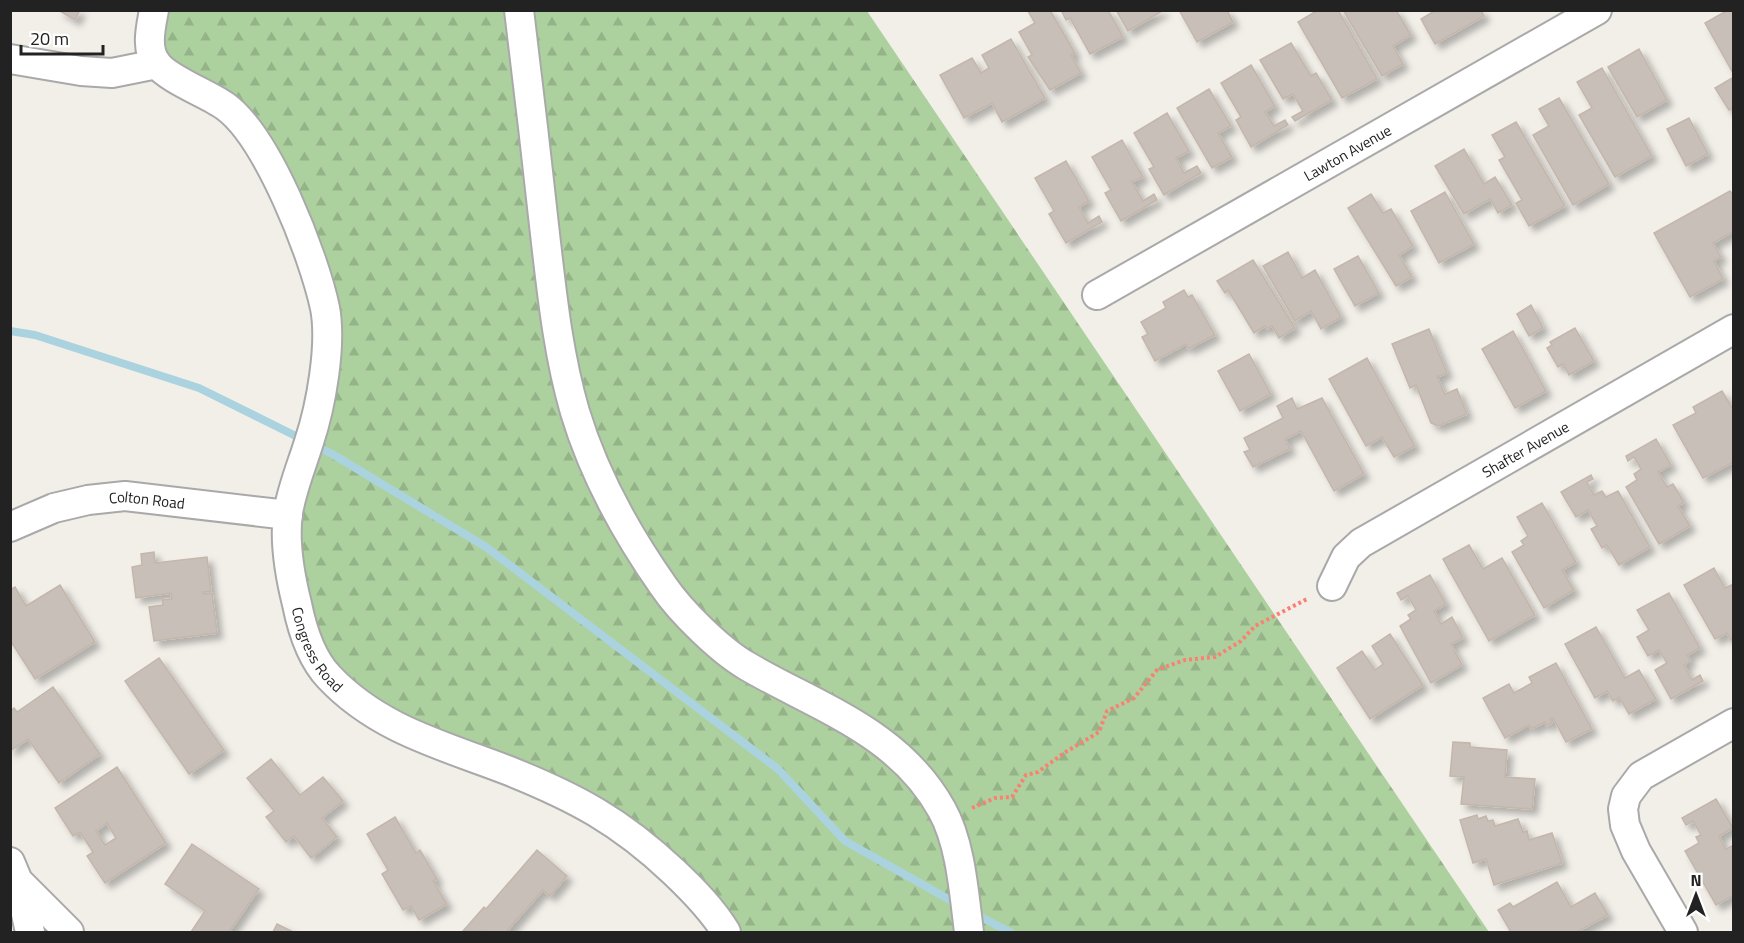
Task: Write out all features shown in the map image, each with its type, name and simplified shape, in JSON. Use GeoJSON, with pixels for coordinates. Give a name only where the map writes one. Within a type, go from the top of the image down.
{"type":"FeatureCollection","features":[{"type":"Feature","properties":{"kind":"street"},"geometry":{"type":"LineString","coordinates":[[10,59],[81,71],[112,73],[157,64],[150,46],[154,10]]}},
{"type":"Feature","properties":{"kind":"street"},"geometry":{"type":"LineString","coordinates":[[519,10],[558,343],[575,412],[594,464],[613,506],[666,590],[693,620],[745,665],[875,735],[902,757],[917,774],[945,818],[954,840],[969,933]]}},
{"type":"Feature","properties":{"kind":"street","name":"Lawton Avenue"},"geometry":{"type":"LineString","coordinates":[[1097,295],[1597,10]]}},
{"type":"Feature","properties":{"kind":"street","name":"Congress Road"},"geometry":{"type":"LineString","coordinates":[[157,64],[177,80],[227,107],[248,130],[267,160],[292,210],[312,263],[325,310],[327,339],[320,400],[288,515],[290,575],[299,614],[308,644],[325,674],[353,701],[414,736],[544,785],[578,800],[611,820],[644,845],[694,892],[712,912],[726,933]]}},
{"type":"Feature","properties":{"kind":"street","name":"Shafter Avenue"},"geometry":{"type":"LineString","coordinates":[[1332,586],[1346,557],[1361,543],[1734,329]]}},
{"type":"Feature","properties":{"kind":"street","name":"Colton Road"},"geometry":{"type":"LineString","coordinates":[[10,527],[54,508],[88,500],[125,496],[288,515]]}},
{"type":"Feature","properties":{"kind":"street"},"geometry":{"type":"LineString","coordinates":[[1683,933],[1636,851],[1625,825],[1623,809],[1626,796],[1641,776],[1734,723]]}},
{"type":"Feature","properties":{"kind":"street"},"geometry":{"type":"LineString","coordinates":[[14,872],[30,933]]}},
{"type":"Feature","properties":{"kind":"street"},"geometry":{"type":"LineString","coordinates":[[14,872],[69,933]]}},
{"type":"Feature","properties":{"kind":"path"},"geometry":{"type":"LineString","coordinates":[[945,818],[995,798],[1012,797],[1026,775],[1038,772],[1099,732],[1107,711],[1134,698],[1157,670],[1185,660],[1215,657],[1241,641],[1255,626],[1332,586]]}},
{"type":"Feature","properties":{"kind":"green space"},"geometry":{"type":"Polygon","coordinates":[[[154,11],[867,11],[1489,932],[726,932],[694,892],[508,771],[325,673],[290,575],[327,339],[267,160],[177,79],[151,28],[154,11]]]}},
{"type":"Feature","properties":{"kind":"building"},"geometry":{"type":"Polygon","coordinates":[[[58,10],[80,10],[75,20],[58,10]]]}},
{"type":"Feature","properties":{"kind":"building"},"geometry":{"type":"Polygon","coordinates":[[[1050,10],[1075,53],[1071,55],[1081,73],[1050,90],[1028,57],[1032,55],[1019,32],[1035,23],[1028,11],[1050,10]]]}},
{"type":"Feature","properties":{"kind":"building"},"geometry":{"type":"Polygon","coordinates":[[[1061,10],[1108,10],[1123,37],[1090,54],[1070,18],[1066,20],[1061,10]]]}},
{"type":"Feature","properties":{"kind":"building"},"geometry":{"type":"Polygon","coordinates":[[[1116,10],[1164,10],[1128,31],[1116,10]]]}},
{"type":"Feature","properties":{"kind":"building"},"geometry":{"type":"Polygon","coordinates":[[[1179,10],[1227,10],[1233,22],[1197,42],[1179,10]]]}},
{"type":"Feature","properties":{"kind":"building"},"geometry":{"type":"Polygon","coordinates":[[[1318,10],[1338,10],[1377,79],[1342,98],[1298,22],[1318,10]]]}},
{"type":"Feature","properties":{"kind":"building"},"geometry":{"type":"Polygon","coordinates":[[[1343,10],[1396,10],[1411,35],[1393,46],[1403,64],[1382,76],[1343,10]]]}},
{"type":"Feature","properties":{"kind":"building"},"geometry":{"type":"Polygon","coordinates":[[[1436,10],[1481,10],[1484,16],[1435,44],[1421,19],[1436,10]]]}},
{"type":"Feature","properties":{"kind":"building"},"geometry":{"type":"Polygon","coordinates":[[[1728,10],[1734,10],[1733,73],[1705,23],[1728,10]]]}},
{"type":"Feature","properties":{"kind":"building"},"geometry":{"type":"Polygon","coordinates":[[[1011,39],[1045,98],[1002,122],[992,103],[964,118],[940,75],[972,58],[981,73],[989,68],[982,55],[1011,39]]]}},
{"type":"Feature","properties":{"kind":"building"},"geometry":{"type":"Polygon","coordinates":[[[1291,43],[1311,76],[1316,73],[1332,100],[1295,121],[1292,117],[1303,111],[1293,94],[1283,99],[1260,60],[1291,43]]]}},
{"type":"Feature","properties":{"kind":"building"},"geometry":{"type":"Polygon","coordinates":[[[1639,49],[1667,100],[1637,117],[1608,67],[1639,49]]]}},
{"type":"Feature","properties":{"kind":"building"},"geometry":{"type":"Polygon","coordinates":[[[1251,65],[1275,106],[1265,112],[1274,126],[1285,120],[1288,125],[1251,147],[1236,120],[1241,117],[1221,83],[1251,65]]]}},
{"type":"Feature","properties":{"kind":"building"},"geometry":{"type":"Polygon","coordinates":[[[1602,68],[1652,156],[1615,177],[1579,115],[1592,108],[1577,82],[1602,68]]]}},
{"type":"Feature","properties":{"kind":"building"},"geometry":{"type":"Polygon","coordinates":[[[1732,78],[1734,108],[1729,110],[1715,88],[1732,78]]]}},
{"type":"Feature","properties":{"kind":"building"},"geometry":{"type":"Polygon","coordinates":[[[1209,89],[1231,126],[1218,133],[1232,157],[1212,168],[1177,108],[1209,89]]]}},
{"type":"Feature","properties":{"kind":"building"},"geometry":{"type":"Polygon","coordinates":[[[1559,98],[1609,184],[1573,205],[1533,135],[1549,126],[1539,109],[1559,98]]]}},
{"type":"Feature","properties":{"kind":"building"},"geometry":{"type":"Polygon","coordinates":[[[1167,113],[1189,151],[1176,158],[1184,173],[1197,166],[1201,173],[1164,195],[1149,169],[1154,167],[1134,133],[1167,113]]]}},
{"type":"Feature","properties":{"kind":"building"},"geometry":{"type":"Polygon","coordinates":[[[1689,118],[1708,154],[1686,166],[1667,129],[1689,118]]]}},
{"type":"Feature","properties":{"kind":"building"},"geometry":{"type":"Polygon","coordinates":[[[1516,122],[1565,206],[1529,226],[1516,203],[1522,200],[1499,160],[1505,157],[1492,135],[1516,122]]]}},
{"type":"Feature","properties":{"kind":"building"},"geometry":{"type":"Polygon","coordinates":[[[1122,140],[1143,177],[1132,182],[1143,201],[1154,194],[1157,200],[1121,221],[1105,193],[1111,190],[1092,157],[1122,140]]]}},
{"type":"Feature","properties":{"kind":"building"},"geometry":{"type":"Polygon","coordinates":[[[1464,149],[1484,184],[1495,177],[1512,205],[1498,213],[1490,199],[1464,214],[1435,166],[1464,149]]]}},
{"type":"Feature","properties":{"kind":"building"},"geometry":{"type":"Polygon","coordinates":[[[1066,161],[1089,201],[1079,207],[1088,223],[1099,216],[1102,222],[1066,243],[1049,214],[1054,211],[1035,178],[1066,161]]]}},
{"type":"Feature","properties":{"kind":"building"},"geometry":{"type":"Polygon","coordinates":[[[1730,191],[1734,196],[1734,231],[1713,243],[1721,257],[1714,261],[1723,279],[1690,297],[1654,233],[1730,191]]]}},
{"type":"Feature","properties":{"kind":"building"},"geometry":{"type":"Polygon","coordinates":[[[1445,192],[1474,244],[1439,263],[1411,211],[1445,192]]]}},
{"type":"Feature","properties":{"kind":"building"},"geometry":{"type":"Polygon","coordinates":[[[1371,194],[1383,213],[1391,209],[1413,246],[1399,255],[1412,277],[1396,286],[1348,208],[1371,194]]]}},
{"type":"Feature","properties":{"kind":"building"},"geometry":{"type":"Polygon","coordinates":[[[1288,252],[1302,278],[1315,270],[1341,317],[1321,329],[1311,311],[1295,321],[1263,266],[1288,252]]]}},
{"type":"Feature","properties":{"kind":"building"},"geometry":{"type":"Polygon","coordinates":[[[1358,256],[1379,293],[1355,306],[1334,269],[1358,256]]]}},
{"type":"Feature","properties":{"kind":"building"},"geometry":{"type":"Polygon","coordinates":[[[1253,260],[1295,328],[1279,338],[1272,326],[1267,329],[1265,326],[1254,333],[1228,290],[1225,293],[1217,281],[1253,260]]]}},
{"type":"Feature","properties":{"kind":"building"},"geometry":{"type":"Polygon","coordinates":[[[1184,290],[1188,297],[1192,295],[1215,335],[1188,349],[1186,344],[1155,361],[1142,337],[1148,334],[1141,322],[1166,308],[1163,302],[1184,290]]]}},
{"type":"Feature","properties":{"kind":"building"},"geometry":{"type":"Polygon","coordinates":[[[1531,305],[1543,328],[1529,336],[1517,314],[1531,305]]]}},
{"type":"Feature","properties":{"kind":"building"},"geometry":{"type":"Polygon","coordinates":[[[1575,328],[1594,361],[1569,375],[1563,364],[1558,367],[1547,348],[1552,345],[1550,342],[1575,328]]]}},
{"type":"Feature","properties":{"kind":"building"},"geometry":{"type":"Polygon","coordinates":[[[1429,329],[1447,373],[1437,377],[1445,394],[1457,389],[1467,414],[1438,426],[1431,423],[1416,385],[1410,388],[1392,344],[1429,329]]]}},
{"type":"Feature","properties":{"kind":"building"},"geometry":{"type":"Polygon","coordinates":[[[1513,331],[1546,391],[1515,408],[1482,349],[1513,331]]]}},
{"type":"Feature","properties":{"kind":"building"},"geometry":{"type":"Polygon","coordinates":[[[1249,354],[1271,394],[1240,411],[1218,371],[1249,354]]]}},
{"type":"Feature","properties":{"kind":"building"},"geometry":{"type":"Polygon","coordinates":[[[1367,358],[1415,446],[1394,457],[1382,437],[1366,446],[1329,379],[1367,358]]]}},
{"type":"Feature","properties":{"kind":"building"},"geometry":{"type":"Polygon","coordinates":[[[1722,391],[1734,411],[1734,462],[1703,478],[1673,425],[1696,413],[1693,407],[1722,391]]]}},
{"type":"Feature","properties":{"kind":"building"},"geometry":{"type":"Polygon","coordinates":[[[1292,398],[1297,409],[1322,398],[1364,474],[1334,491],[1301,431],[1285,439],[1290,449],[1253,467],[1244,452],[1250,450],[1244,438],[1283,418],[1277,406],[1292,398]]]}},
{"type":"Feature","properties":{"kind":"building"},"geometry":{"type":"Polygon","coordinates":[[[1656,439],[1671,465],[1658,472],[1667,487],[1673,484],[1684,502],[1678,506],[1690,526],[1659,544],[1626,487],[1637,480],[1634,474],[1641,469],[1634,457],[1628,461],[1626,456],[1656,439]]]}},
{"type":"Feature","properties":{"kind":"building"},"geometry":{"type":"Polygon","coordinates":[[[1591,475],[1593,479],[1587,482],[1594,495],[1602,491],[1606,497],[1618,491],[1650,547],[1619,565],[1607,545],[1602,548],[1591,529],[1597,526],[1588,510],[1576,517],[1561,492],[1591,475]]]}},
{"type":"Feature","properties":{"kind":"building"},"geometry":{"type":"Polygon","coordinates":[[[1542,503],[1576,562],[1562,570],[1574,590],[1544,608],[1512,552],[1524,545],[1521,541],[1528,536],[1517,517],[1542,503]]]}},
{"type":"Feature","properties":{"kind":"building"},"geometry":{"type":"Polygon","coordinates":[[[1469,545],[1483,569],[1502,558],[1535,615],[1489,641],[1443,559],[1469,545]]]}},
{"type":"Feature","properties":{"kind":"building"},"geometry":{"type":"Polygon","coordinates":[[[154,552],[155,563],[207,557],[211,591],[203,592],[204,594],[212,593],[217,633],[154,641],[149,607],[163,605],[162,600],[172,599],[171,593],[136,598],[132,567],[142,565],[141,554],[154,552]]]}},
{"type":"Feature","properties":{"kind":"building"},"geometry":{"type":"Polygon","coordinates":[[[1714,568],[1725,588],[1734,584],[1734,639],[1731,640],[1727,633],[1715,639],[1684,585],[1714,568]]]}},
{"type":"Feature","properties":{"kind":"building"},"geometry":{"type":"Polygon","coordinates":[[[1430,575],[1446,604],[1434,611],[1441,624],[1452,617],[1463,638],[1451,644],[1462,665],[1431,683],[1400,626],[1411,619],[1408,615],[1416,610],[1408,596],[1401,600],[1397,593],[1430,575]]]}},
{"type":"Feature","properties":{"kind":"building"},"geometry":{"type":"Polygon","coordinates":[[[60,585],[95,642],[35,679],[10,640],[10,590],[15,587],[26,606],[60,585]]]}},
{"type":"Feature","properties":{"kind":"building"},"geometry":{"type":"Polygon","coordinates":[[[1669,593],[1700,648],[1687,655],[1690,661],[1684,665],[1692,680],[1700,675],[1703,681],[1671,699],[1655,670],[1667,663],[1659,650],[1648,656],[1637,637],[1649,630],[1637,610],[1669,593]]]}},
{"type":"Feature","properties":{"kind":"building"},"geometry":{"type":"Polygon","coordinates":[[[1596,627],[1625,678],[1639,670],[1656,699],[1629,714],[1619,697],[1613,701],[1607,691],[1595,698],[1565,644],[1596,627]]]}},
{"type":"Feature","properties":{"kind":"building"},"geometry":{"type":"Polygon","coordinates":[[[1390,634],[1423,685],[1370,719],[1337,668],[1362,651],[1375,670],[1383,664],[1372,646],[1390,634]]]}},
{"type":"Feature","properties":{"kind":"building"},"geometry":{"type":"Polygon","coordinates":[[[159,658],[224,750],[189,774],[125,681],[159,658]]]}},
{"type":"Feature","properties":{"kind":"building"},"geometry":{"type":"Polygon","coordinates":[[[1556,663],[1592,729],[1566,742],[1553,718],[1550,719],[1552,723],[1547,726],[1545,722],[1531,729],[1529,725],[1505,738],[1483,698],[1509,684],[1514,693],[1532,683],[1529,677],[1556,663]]]}},
{"type":"Feature","properties":{"kind":"building"},"geometry":{"type":"Polygon","coordinates":[[[53,687],[100,754],[59,783],[28,739],[10,751],[10,711],[14,708],[17,712],[53,687]]]}},
{"type":"Feature","properties":{"kind":"building"},"geometry":{"type":"Polygon","coordinates":[[[1453,742],[1470,743],[1470,747],[1507,750],[1505,777],[1535,779],[1532,809],[1461,804],[1464,777],[1450,776],[1453,742]]]}},
{"type":"Feature","properties":{"kind":"building"},"geometry":{"type":"Polygon","coordinates":[[[271,759],[300,795],[323,777],[343,801],[322,818],[337,837],[311,858],[294,836],[286,842],[266,817],[274,811],[247,778],[271,759]]]}},
{"type":"Feature","properties":{"kind":"building"},"geometry":{"type":"Polygon","coordinates":[[[117,767],[166,843],[105,883],[87,856],[93,852],[80,832],[73,836],[55,808],[117,767]],[[107,823],[96,831],[105,845],[116,838],[107,823]]]}},
{"type":"Feature","properties":{"kind":"building"},"geometry":{"type":"Polygon","coordinates":[[[1716,799],[1733,828],[1719,836],[1726,849],[1734,845],[1734,895],[1716,905],[1685,851],[1699,843],[1696,837],[1701,835],[1693,821],[1686,825],[1682,818],[1716,799]]]}},
{"type":"Feature","properties":{"kind":"building"},"geometry":{"type":"Polygon","coordinates":[[[1477,815],[1478,819],[1486,816],[1488,821],[1493,820],[1495,826],[1518,819],[1523,832],[1527,831],[1529,840],[1552,833],[1562,863],[1494,885],[1486,859],[1473,863],[1460,820],[1477,815]]]}},
{"type":"Feature","properties":{"kind":"building"},"geometry":{"type":"Polygon","coordinates":[[[395,817],[416,853],[420,850],[437,879],[433,881],[447,904],[419,920],[411,906],[403,910],[382,874],[388,870],[367,834],[395,817]]]}},
{"type":"Feature","properties":{"kind":"building"},"geometry":{"type":"Polygon","coordinates":[[[192,844],[259,889],[229,932],[191,932],[205,911],[165,884],[192,844]]]}},
{"type":"Feature","properties":{"kind":"building"},"geometry":{"type":"Polygon","coordinates":[[[537,850],[567,876],[550,896],[543,890],[506,932],[463,931],[484,907],[486,909],[537,850]]]}},
{"type":"Feature","properties":{"kind":"building"},"geometry":{"type":"Polygon","coordinates":[[[1557,882],[1571,907],[1595,893],[1608,915],[1577,932],[1511,932],[1498,910],[1510,903],[1513,907],[1557,882]]]}},
{"type":"Feature","properties":{"kind":"building"},"geometry":{"type":"Polygon","coordinates":[[[277,924],[293,932],[273,932],[277,924]]]}},
{"type":"Feature","properties":{"kind":"waterway"},"geometry":{"type":"LineString","coordinates":[[10,331],[35,335],[199,388],[334,455],[486,547],[778,769],[845,841],[959,905]]}},
{"type":"Feature","properties":{"kind":"waterway"},"geometry":{"type":"LineString","coordinates":[[973,913],[1010,932]]}}]}
